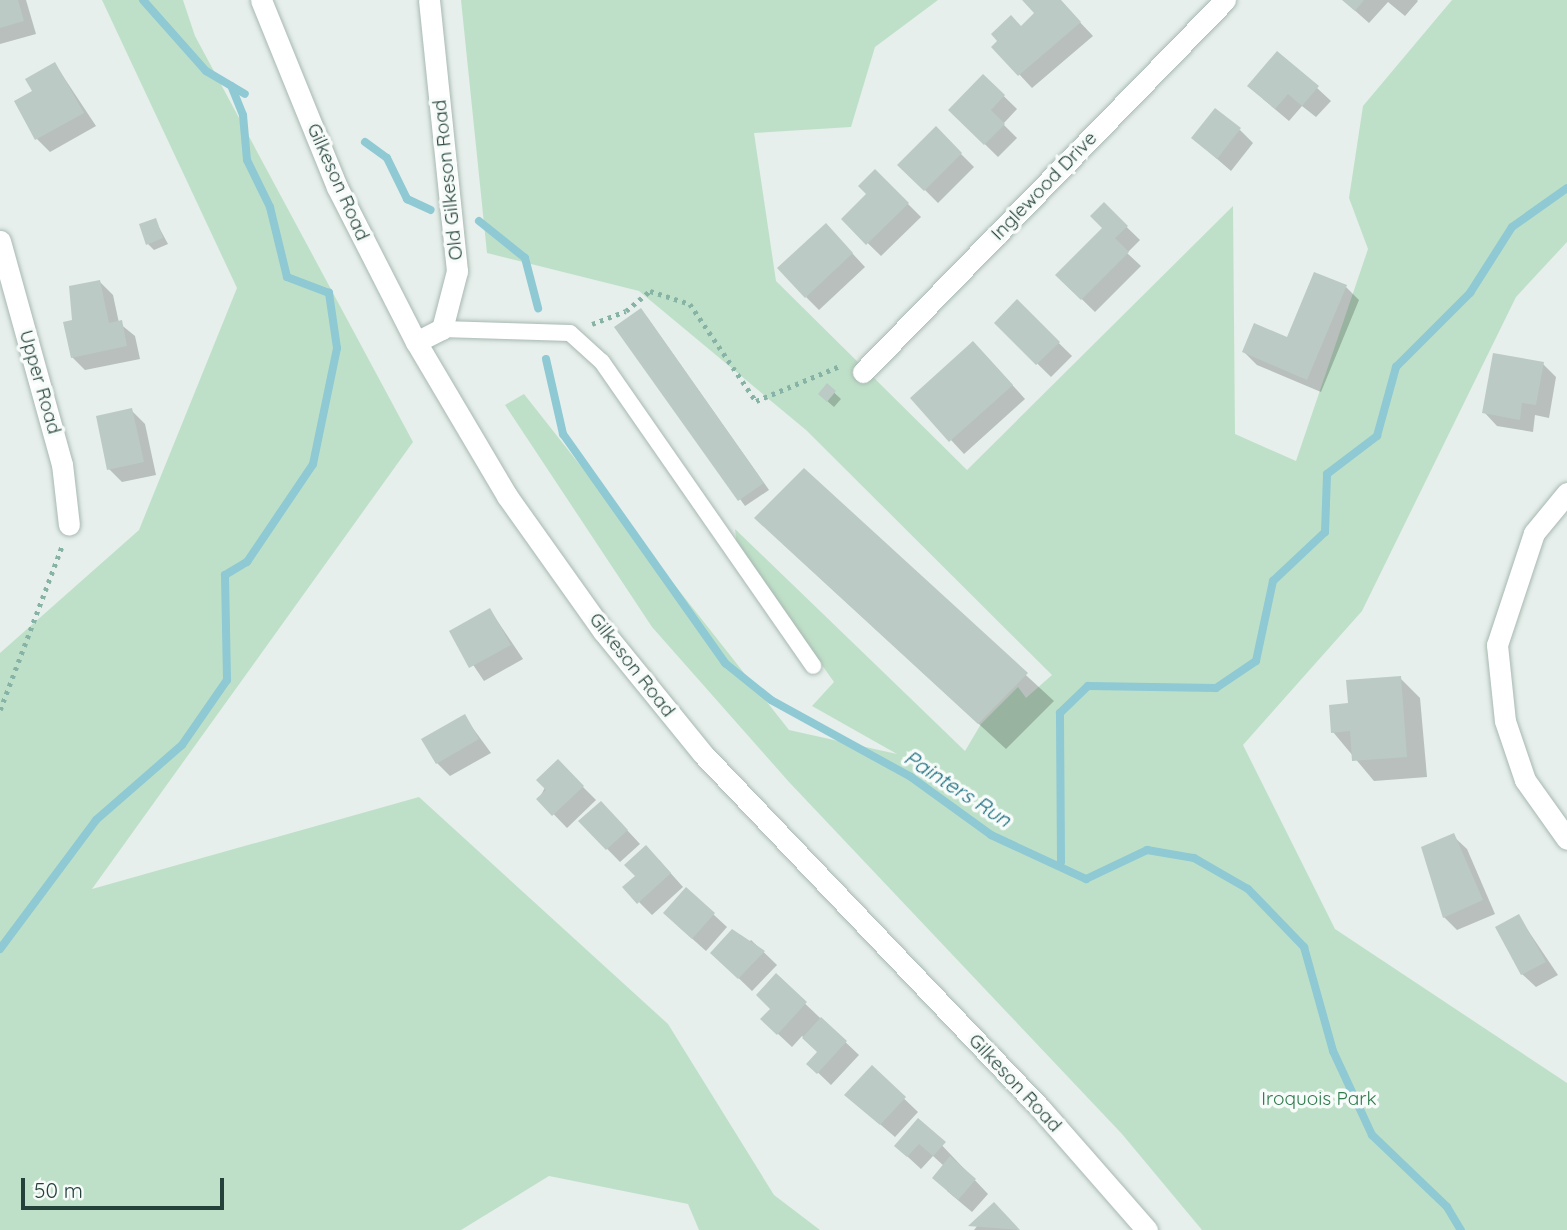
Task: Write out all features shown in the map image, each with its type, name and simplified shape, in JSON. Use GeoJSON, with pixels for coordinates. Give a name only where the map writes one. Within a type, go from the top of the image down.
{"type":"FeatureCollection","features":[{"type":"Feature","properties":{"kind":"street","name":"Gilkeson Road"},"geometry":{"type":"LineString","coordinates":[[261,0],[337,187],[416,342],[507,496],[603,631],[702,753],[1041,1109],[1147,1230]]}},
{"type":"Feature","properties":{"kind":"street","name":"Old Gilkeson Road"},"geometry":{"type":"LineString","coordinates":[[429,0],[457,271],[442,329]]}},
{"type":"Feature","properties":{"kind":"street","name":"Inglewood Drive"},"geometry":{"type":"LineString","coordinates":[[863,372],[1225,0]]}},
{"type":"Feature","properties":{"kind":"street","name":"Upper Road"},"geometry":{"type":"LineString","coordinates":[[0,241],[62,464],[69,525]]}},
{"type":"Feature","properties":{"kind":"street"},"geometry":{"type":"LineString","coordinates":[[416,342],[442,329]]}},
{"type":"Feature","properties":{"kind":"street"},"geometry":{"type":"LineString","coordinates":[[1567,493],[1534,533],[1497,645],[1505,721],[1525,780],[1567,839]]}},
{"type":"Feature","properties":{"kind":"lane"},"geometry":{"type":"LineString","coordinates":[[442,329],[570,333],[602,362],[813,666]]}},
{"type":"Feature","properties":{"kind":"path"},"geometry":{"type":"LineString","coordinates":[[570,333],[626,311],[650,291],[690,304],[756,401],[841,365]]}},
{"type":"Feature","properties":{"kind":"path"},"geometry":{"type":"LineString","coordinates":[[0,710],[69,525]]}},
{"type":"Feature","properties":{"kind":"green space"},"geometry":{"type":"Polygon","coordinates":[[[102,0],[183,0],[195,36],[413,442],[92,889],[419,797],[668,1024],[774,1195],[820,1230],[699,1230],[688,1204],[549,1176],[461,1230],[0,1230],[0,653],[139,530],[237,288],[102,0]]]}},
{"type":"Feature","properties":{"kind":"green space","name":"Iroquois Park"},"geometry":{"type":"Polygon","coordinates":[[[461,0],[938,0],[875,47],[851,127],[754,133],[776,281],[967,470],[1233,206],[1235,434],[1296,461],[1368,249],[1349,198],[1363,106],[1452,0],[1567,0],[1567,242],[1516,297],[1362,611],[1243,745],[1335,929],[1567,1083],[1567,1230],[1202,1230],[1122,1134],[789,782],[652,627],[505,405],[524,394],[789,730],[897,754],[812,706],[834,682],[737,546],[735,529],[965,751],[981,724],[1018,687],[1026,698],[1052,675],[806,430],[639,291],[487,253],[461,0]]]}},
{"type":"Feature","properties":{"kind":"building"},"geometry":{"type":"Polygon","coordinates":[[[0,0],[18,0],[24,21],[0,28],[0,0]]]}},
{"type":"Feature","properties":{"kind":"building"},"geometry":{"type":"Polygon","coordinates":[[[1022,0],[1061,0],[1081,22],[1018,76],[991,47],[997,41],[991,34],[1011,15],[1021,26],[1034,13],[1022,0]]]}},
{"type":"Feature","properties":{"kind":"building"},"geometry":{"type":"Polygon","coordinates":[[[1342,0],[1364,0],[1355,11],[1342,0]]]}},
{"type":"Feature","properties":{"kind":"building"},"geometry":{"type":"Polygon","coordinates":[[[1277,51],[1319,86],[1302,106],[1288,94],[1275,109],[1247,86],[1277,51]]]}},
{"type":"Feature","properties":{"kind":"building"},"geometry":{"type":"Polygon","coordinates":[[[55,62],[84,113],[35,140],[14,101],[32,91],[25,79],[55,62]]]}},
{"type":"Feature","properties":{"kind":"building"},"geometry":{"type":"Polygon","coordinates":[[[983,74],[1005,95],[991,110],[1005,124],[984,145],[948,110],[983,74]]]}},
{"type":"Feature","properties":{"kind":"building"},"geometry":{"type":"Polygon","coordinates":[[[1215,108],[1241,128],[1217,159],[1191,138],[1215,108]]]}},
{"type":"Feature","properties":{"kind":"building"},"geometry":{"type":"Polygon","coordinates":[[[936,126],[962,153],[924,191],[897,165],[936,126]]]}},
{"type":"Feature","properties":{"kind":"building"},"geometry":{"type":"Polygon","coordinates":[[[875,169],[909,203],[866,245],[841,219],[866,194],[858,186],[875,169]]]}},
{"type":"Feature","properties":{"kind":"building"},"geometry":{"type":"Polygon","coordinates":[[[1104,202],[1128,226],[1115,238],[1129,252],[1081,300],[1055,275],[1102,228],[1090,216],[1104,202]]]}},
{"type":"Feature","properties":{"kind":"building"},"geometry":{"type":"Polygon","coordinates":[[[156,218],[163,238],[146,245],[139,224],[156,218]]]}},
{"type":"Feature","properties":{"kind":"building"},"geometry":{"type":"Polygon","coordinates":[[[826,223],[853,253],[805,298],[777,268],[826,223]]]}},
{"type":"Feature","properties":{"kind":"building"},"geometry":{"type":"Polygon","coordinates":[[[1314,272],[1347,285],[1307,380],[1242,352],[1254,323],[1287,337],[1314,272]]]}},
{"type":"Feature","properties":{"kind":"building"},"geometry":{"type":"Polygon","coordinates":[[[100,280],[109,323],[122,320],[127,346],[71,358],[63,322],[72,320],[69,286],[100,280]]]}},
{"type":"Feature","properties":{"kind":"building"},"geometry":{"type":"Polygon","coordinates":[[[1017,299],[1060,342],[1036,365],[994,323],[1017,299]]]}},
{"type":"Feature","properties":{"kind":"building"},"geometry":{"type":"Polygon","coordinates":[[[641,308],[764,483],[738,501],[614,327],[641,308]]]}},
{"type":"Feature","properties":{"kind":"building"},"geometry":{"type":"Polygon","coordinates":[[[973,341],[1013,385],[949,442],[910,398],[973,341]]]}},
{"type":"Feature","properties":{"kind":"building"},"geometry":{"type":"Polygon","coordinates":[[[1493,353],[1544,362],[1536,405],[1522,403],[1520,420],[1482,413],[1493,353]]]}},
{"type":"Feature","properties":{"kind":"building"},"geometry":{"type":"Polygon","coordinates":[[[827,383],[836,391],[827,402],[818,394],[827,383]]]}},
{"type":"Feature","properties":{"kind":"building"},"geometry":{"type":"Polygon","coordinates":[[[132,408],[144,462],[107,470],[96,416],[132,408]]]}},
{"type":"Feature","properties":{"kind":"building"},"geometry":{"type":"Polygon","coordinates":[[[804,468],[1028,673],[978,724],[754,518],[804,468]]]}},
{"type":"Feature","properties":{"kind":"building"},"geometry":{"type":"Polygon","coordinates":[[[490,608],[511,645],[469,668],[449,631],[490,608]]]}},
{"type":"Feature","properties":{"kind":"building"},"geometry":{"type":"Polygon","coordinates":[[[1401,676],[1407,757],[1352,761],[1350,731],[1331,733],[1329,705],[1348,703],[1346,680],[1401,676]]]}},
{"type":"Feature","properties":{"kind":"building"},"geometry":{"type":"Polygon","coordinates":[[[465,714],[479,739],[436,764],[421,739],[465,714]]]}},
{"type":"Feature","properties":{"kind":"building"},"geometry":{"type":"Polygon","coordinates":[[[558,759],[584,786],[552,816],[536,799],[546,790],[536,780],[558,759]]]}},
{"type":"Feature","properties":{"kind":"building"},"geometry":{"type":"Polygon","coordinates":[[[601,801],[628,830],[606,850],[578,821],[601,801]]]}},
{"type":"Feature","properties":{"kind":"building"},"geometry":{"type":"Polygon","coordinates":[[[1454,833],[1483,900],[1443,918],[1421,847],[1454,833]]]}},
{"type":"Feature","properties":{"kind":"building"},"geometry":{"type":"Polygon","coordinates":[[[646,845],[671,873],[637,904],[622,887],[635,876],[624,865],[646,845]]]}},
{"type":"Feature","properties":{"kind":"building"},"geometry":{"type":"Polygon","coordinates":[[[686,887],[715,913],[692,939],[663,913],[686,887]]]}},
{"type":"Feature","properties":{"kind":"building"},"geometry":{"type":"Polygon","coordinates":[[[1519,914],[1546,962],[1521,975],[1495,927],[1519,914]]]}},
{"type":"Feature","properties":{"kind":"building"},"geometry":{"type":"Polygon","coordinates":[[[732,929],[765,951],[738,979],[710,953],[732,929]]]}},
{"type":"Feature","properties":{"kind":"building"},"geometry":{"type":"Polygon","coordinates":[[[776,973],[807,1002],[777,1035],[760,1019],[770,1009],[756,995],[776,973]]]}},
{"type":"Feature","properties":{"kind":"building"},"geometry":{"type":"Polygon","coordinates":[[[821,1017],[847,1041],[817,1074],[806,1064],[817,1052],[802,1038],[821,1017]]]}},
{"type":"Feature","properties":{"kind":"building"},"geometry":{"type":"Polygon","coordinates":[[[872,1065],[906,1097],[880,1125],[844,1095],[872,1065]]]}},
{"type":"Feature","properties":{"kind":"building"},"geometry":{"type":"Polygon","coordinates":[[[918,1118],[946,1142],[933,1156],[919,1144],[907,1157],[894,1146],[918,1118]]]}},
{"type":"Feature","properties":{"kind":"building"},"geometry":{"type":"Polygon","coordinates":[[[950,1156],[976,1179],[958,1200],[932,1178],[950,1156]]]}},
{"type":"Feature","properties":{"kind":"building"},"geometry":{"type":"Polygon","coordinates":[[[994,1202],[1020,1230],[968,1226],[994,1202]]]}},
{"type":"Feature","properties":{"kind":"waterway","name":"Painters Run"},"geometry":{"type":"LineString","coordinates":[[143,0],[206,71],[245,94]]}},
{"type":"Feature","properties":{"kind":"waterway"},"geometry":{"type":"LineString","coordinates":[[0,949],[96,820],[182,745],[227,680],[225,575],[247,562],[313,464],[337,348],[329,293],[287,277],[270,207],[247,160],[243,115],[231,86]]}},
{"type":"Feature","properties":{"kind":"waterway","name":"Painters Run"},"geometry":{"type":"LineString","coordinates":[[365,142],[387,158],[407,199],[431,210]]}},
{"type":"Feature","properties":{"kind":"waterway"},"geometry":{"type":"LineString","coordinates":[[1061,862],[1060,713],[1088,686],[1216,688],[1256,661],[1273,581],[1325,532],[1327,474],[1377,436],[1396,367],[1470,293],[1512,227],[1567,188]]}},
{"type":"Feature","properties":{"kind":"waterway","name":"Painters Run"},"geometry":{"type":"LineString","coordinates":[[479,221],[525,258],[538,308]]}},
{"type":"Feature","properties":{"kind":"waterway","name":"Painters Run"},"geometry":{"type":"LineString","coordinates":[[546,359],[563,434],[725,663],[771,700],[911,777],[991,835],[1086,879],[1147,850],[1194,858],[1248,889],[1304,947],[1333,1051],[1372,1135],[1447,1207],[1461,1230]]}}]}
